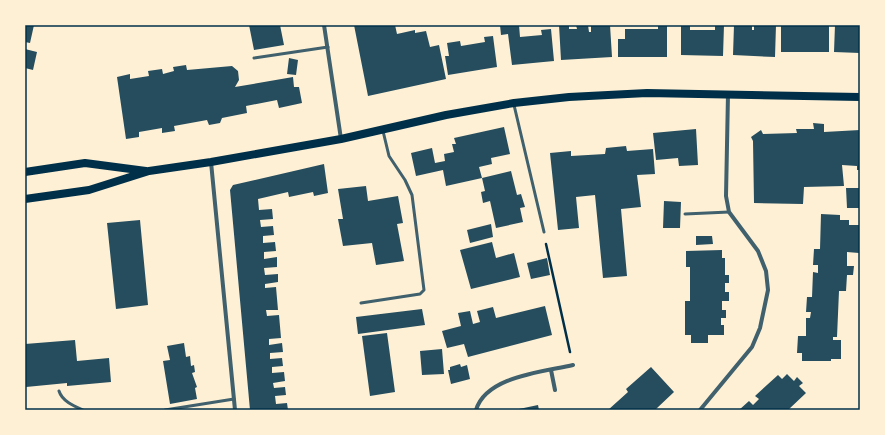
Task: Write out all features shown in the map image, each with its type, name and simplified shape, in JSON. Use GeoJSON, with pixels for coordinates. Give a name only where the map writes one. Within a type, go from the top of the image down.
{"type":"FeatureCollection","features":[{"type":"Feature","properties":{"kind":"main road"},"geometry":{"type":"LineString","coordinates":[[25,199],[89,190],[149,171],[211,162],[341,139],[446,115],[514,103],[570,97],[641,94],[860,97]]}},
{"type":"Feature","properties":{"kind":"main road"},"geometry":{"type":"LineString","coordinates":[[25,172],[85,163],[149,171]]}},
{"type":"Feature","properties":{"kind":"street"},"geometry":{"type":"LineString","coordinates":[[324,25],[341,139]]}},
{"type":"Feature","properties":{"kind":"street"},"geometry":{"type":"LineString","coordinates":[[700,410],[752,347],[765,308],[768,290],[766,271],[758,251],[729,212],[726,196],[728,94]]}},
{"type":"Feature","properties":{"kind":"street"},"geometry":{"type":"LineString","coordinates":[[211,162],[235,410]]}},
{"type":"Feature","properties":{"kind":"street"},"geometry":{"type":"LineString","coordinates":[[476,410],[487,392],[501,382],[573,365]]}},
{"type":"Feature","properties":{"kind":"street"},"geometry":{"type":"LineString","coordinates":[[551,370],[555,390]]}},
{"type":"Feature","properties":{"kind":"lane"},"geometry":{"type":"LineString","coordinates":[[254,58],[328,47]]}},
{"type":"Feature","properties":{"kind":"lane"},"geometry":{"type":"LineString","coordinates":[[514,103],[544,232]]}},
{"type":"Feature","properties":{"kind":"lane"},"geometry":{"type":"LineString","coordinates":[[361,304],[420,294],[424,290],[412,195],[405,180],[389,156],[383,129]]}},
{"type":"Feature","properties":{"kind":"lane"},"geometry":{"type":"LineString","coordinates":[[685,214],[729,212]]}},
{"type":"Feature","properties":{"kind":"lane"},"geometry":{"type":"LineString","coordinates":[[59,391],[60,395],[69,404],[83,410]]}},
{"type":"Feature","properties":{"kind":"lane"},"geometry":{"type":"LineString","coordinates":[[165,410],[234,399]]}},
{"type":"Feature","properties":{"kind":"path"},"geometry":{"type":"LineString","coordinates":[[544,232],[573,365]]}},
{"type":"Feature","properties":{"kind":"building"},"geometry":{"type":"Polygon","coordinates":[[[25,25],[34,25],[30,43],[25,42],[25,25]]]}},
{"type":"Feature","properties":{"kind":"building"},"geometry":{"type":"Polygon","coordinates":[[[249,25],[280,25],[284,45],[254,50],[249,25]]]}},
{"type":"Feature","properties":{"kind":"building"},"geometry":{"type":"Polygon","coordinates":[[[354,25],[395,25],[397,34],[415,30],[415,33],[426,31],[430,47],[439,45],[446,79],[368,96],[354,25]]]}},
{"type":"Feature","properties":{"kind":"building"},"geometry":{"type":"Polygon","coordinates":[[[500,25],[519,25],[520,37],[542,35],[541,30],[551,29],[554,61],[512,65],[508,34],[501,35],[500,25]]]}},
{"type":"Feature","properties":{"kind":"building"},"geometry":{"type":"Polygon","coordinates":[[[559,25],[569,25],[569,29],[577,29],[576,25],[588,25],[589,32],[591,32],[591,25],[610,25],[612,57],[561,60],[559,25]]]}},
{"type":"Feature","properties":{"kind":"building"},"geometry":{"type":"Polygon","coordinates":[[[658,25],[667,25],[667,57],[618,57],[618,39],[625,39],[625,29],[658,29],[658,25]]]}},
{"type":"Feature","properties":{"kind":"building"},"geometry":{"type":"Polygon","coordinates":[[[681,25],[690,25],[690,30],[715,30],[715,25],[724,25],[723,56],[681,55],[681,25]]]}},
{"type":"Feature","properties":{"kind":"building"},"geometry":{"type":"Polygon","coordinates":[[[734,25],[752,25],[752,30],[754,30],[754,25],[776,25],[775,57],[733,55],[734,25]]]}},
{"type":"Feature","properties":{"kind":"building"},"geometry":{"type":"Polygon","coordinates":[[[781,25],[829,25],[829,52],[781,52],[781,25]]]}},
{"type":"Feature","properties":{"kind":"building"},"geometry":{"type":"Polygon","coordinates":[[[835,25],[860,25],[860,53],[834,52],[835,25]]]}},
{"type":"Feature","properties":{"kind":"building"},"geometry":{"type":"Polygon","coordinates":[[[493,36],[497,67],[448,75],[445,56],[449,56],[447,43],[460,41],[461,46],[485,42],[484,37],[493,36]]]}},
{"type":"Feature","properties":{"kind":"building"},"geometry":{"type":"Polygon","coordinates":[[[25,49],[37,52],[33,70],[25,68],[25,49]]]}},
{"type":"Feature","properties":{"kind":"building"},"geometry":{"type":"Polygon","coordinates":[[[289,58],[298,60],[296,75],[287,74],[289,58]]]}},
{"type":"Feature","properties":{"kind":"building"},"geometry":{"type":"Polygon","coordinates":[[[186,65],[187,70],[232,66],[238,71],[239,80],[235,87],[293,77],[294,87],[299,87],[302,103],[279,108],[277,100],[246,106],[247,113],[222,118],[220,123],[209,125],[207,120],[174,126],[175,131],[162,133],[162,128],[139,132],[139,137],[126,139],[117,77],[130,74],[130,79],[149,76],[148,71],[162,69],[163,74],[174,71],[173,67],[186,65]]]}},
{"type":"Feature","properties":{"kind":"building"},"geometry":{"type":"Polygon","coordinates":[[[813,123],[824,124],[824,132],[860,130],[860,170],[857,170],[857,166],[842,165],[844,186],[804,187],[803,204],[754,203],[753,141],[751,137],[761,130],[763,134],[797,133],[796,129],[814,129],[813,123]]]}},
{"type":"Feature","properties":{"kind":"building"},"geometry":{"type":"Polygon","coordinates":[[[504,127],[510,154],[491,158],[492,164],[479,167],[482,178],[446,186],[443,170],[416,176],[411,153],[432,148],[435,163],[445,161],[444,154],[454,152],[452,144],[456,144],[454,138],[504,127]]]}},
{"type":"Feature","properties":{"kind":"building"},"geometry":{"type":"Polygon","coordinates":[[[696,129],[698,165],[679,166],[678,158],[656,160],[653,133],[696,129]]]}},
{"type":"Feature","properties":{"kind":"building"},"geometry":{"type":"Polygon","coordinates":[[[626,146],[627,151],[653,149],[655,174],[637,175],[641,207],[621,209],[627,276],[603,278],[595,195],[576,197],[579,228],[558,230],[550,153],[571,151],[571,156],[605,154],[606,148],[626,146]]]}},
{"type":"Feature","properties":{"kind":"building"},"geometry":{"type":"Polygon","coordinates":[[[324,164],[328,193],[314,196],[313,192],[289,197],[288,192],[258,199],[259,210],[272,209],[273,219],[260,220],[261,227],[273,226],[274,235],[263,236],[263,243],[275,242],[276,251],[264,252],[264,259],[277,257],[277,267],[264,268],[265,275],[278,274],[278,282],[265,284],[265,288],[276,287],[278,310],[266,310],[267,316],[279,315],[281,338],[269,339],[269,345],[282,343],[283,352],[270,353],[270,359],[282,358],[283,366],[272,367],[272,373],[284,372],[285,381],[273,383],[274,388],[285,387],[286,395],[275,396],[276,404],[287,403],[288,410],[250,410],[230,190],[233,185],[324,164]]]}},
{"type":"Feature","properties":{"kind":"building"},"geometry":{"type":"Polygon","coordinates":[[[511,171],[517,195],[521,194],[525,207],[520,208],[523,222],[496,228],[490,201],[483,203],[481,192],[485,191],[482,178],[511,171]]]}},
{"type":"Feature","properties":{"kind":"building"},"geometry":{"type":"Polygon","coordinates":[[[366,186],[368,201],[398,196],[403,223],[397,224],[404,261],[376,265],[372,243],[343,246],[338,219],[343,219],[338,189],[366,186]]]}},
{"type":"Feature","properties":{"kind":"building"},"geometry":{"type":"Polygon","coordinates":[[[846,188],[860,188],[860,208],[847,208],[846,188]]]}},
{"type":"Feature","properties":{"kind":"building"},"geometry":{"type":"Polygon","coordinates":[[[664,201],[681,202],[680,228],[663,228],[664,201]]]}},
{"type":"Feature","properties":{"kind":"building"},"geometry":{"type":"Polygon","coordinates":[[[821,214],[840,215],[840,220],[849,220],[849,225],[860,225],[859,253],[847,252],[847,266],[854,266],[853,275],[847,275],[846,291],[839,291],[837,337],[833,337],[833,340],[841,340],[841,359],[831,359],[831,361],[802,361],[802,353],[797,353],[798,336],[806,336],[806,318],[810,318],[811,312],[806,312],[807,297],[812,297],[813,272],[818,273],[818,265],[813,265],[814,249],[820,249],[821,214]]]}},
{"type":"Feature","properties":{"kind":"building"},"geometry":{"type":"Polygon","coordinates":[[[140,220],[148,305],[116,309],[107,223],[140,220]]]}},
{"type":"Feature","properties":{"kind":"building"},"geometry":{"type":"Polygon","coordinates":[[[491,224],[493,237],[470,243],[467,230],[491,224]]]}},
{"type":"Feature","properties":{"kind":"building"},"geometry":{"type":"Polygon","coordinates":[[[696,236],[712,236],[713,244],[696,245],[696,236]]]}},
{"type":"Feature","properties":{"kind":"building"},"geometry":{"type":"Polygon","coordinates":[[[492,242],[496,258],[514,253],[520,277],[471,289],[460,250],[492,242]]]}},
{"type":"Feature","properties":{"kind":"building"},"geometry":{"type":"Polygon","coordinates":[[[722,250],[722,258],[725,258],[725,275],[729,275],[729,283],[725,283],[725,292],[729,292],[729,301],[722,301],[722,310],[726,310],[726,318],[721,318],[721,325],[724,325],[724,335],[708,335],[708,343],[691,343],[691,335],[685,335],[685,301],[690,301],[690,267],[686,267],[686,251],[722,250]]]}},
{"type":"Feature","properties":{"kind":"building"},"geometry":{"type":"Polygon","coordinates":[[[547,258],[550,275],[531,279],[527,263],[547,258]]]}},
{"type":"Feature","properties":{"kind":"building"},"geometry":{"type":"Polygon","coordinates":[[[545,306],[552,335],[468,357],[464,344],[447,348],[442,331],[461,326],[458,313],[470,311],[473,324],[480,322],[477,311],[493,307],[496,318],[545,306]]]}},
{"type":"Feature","properties":{"kind":"building"},"geometry":{"type":"Polygon","coordinates":[[[422,309],[425,325],[358,334],[356,317],[422,309]]]}},
{"type":"Feature","properties":{"kind":"building"},"geometry":{"type":"Polygon","coordinates":[[[387,333],[395,392],[370,396],[362,336],[387,333]]]}},
{"type":"Feature","properties":{"kind":"building"},"geometry":{"type":"Polygon","coordinates":[[[75,340],[77,361],[109,358],[111,382],[67,386],[67,383],[26,387],[25,344],[75,340]]]}},
{"type":"Feature","properties":{"kind":"building"},"geometry":{"type":"Polygon","coordinates":[[[184,343],[186,357],[190,356],[191,366],[194,365],[195,372],[192,373],[197,387],[195,388],[197,399],[170,404],[163,361],[170,360],[167,346],[184,343]]]}},
{"type":"Feature","properties":{"kind":"building"},"geometry":{"type":"Polygon","coordinates":[[[442,349],[444,374],[422,375],[420,351],[442,349]]]}},
{"type":"Feature","properties":{"kind":"building"},"geometry":{"type":"Polygon","coordinates":[[[460,364],[461,367],[467,365],[470,379],[451,384],[448,370],[450,370],[450,367],[460,364]]]}},
{"type":"Feature","properties":{"kind":"building"},"geometry":{"type":"Polygon","coordinates":[[[651,367],[674,392],[656,409],[657,410],[608,410],[628,392],[626,389],[651,367]]]}},
{"type":"Feature","properties":{"kind":"building"},"geometry":{"type":"Polygon","coordinates":[[[787,374],[794,381],[797,377],[803,383],[799,386],[806,393],[788,410],[739,410],[749,401],[753,405],[759,399],[755,396],[778,375],[782,379],[787,374]]]}},
{"type":"Feature","properties":{"kind":"building"},"geometry":{"type":"Polygon","coordinates":[[[538,405],[539,410],[519,410],[519,409],[538,405]]]}}]}
